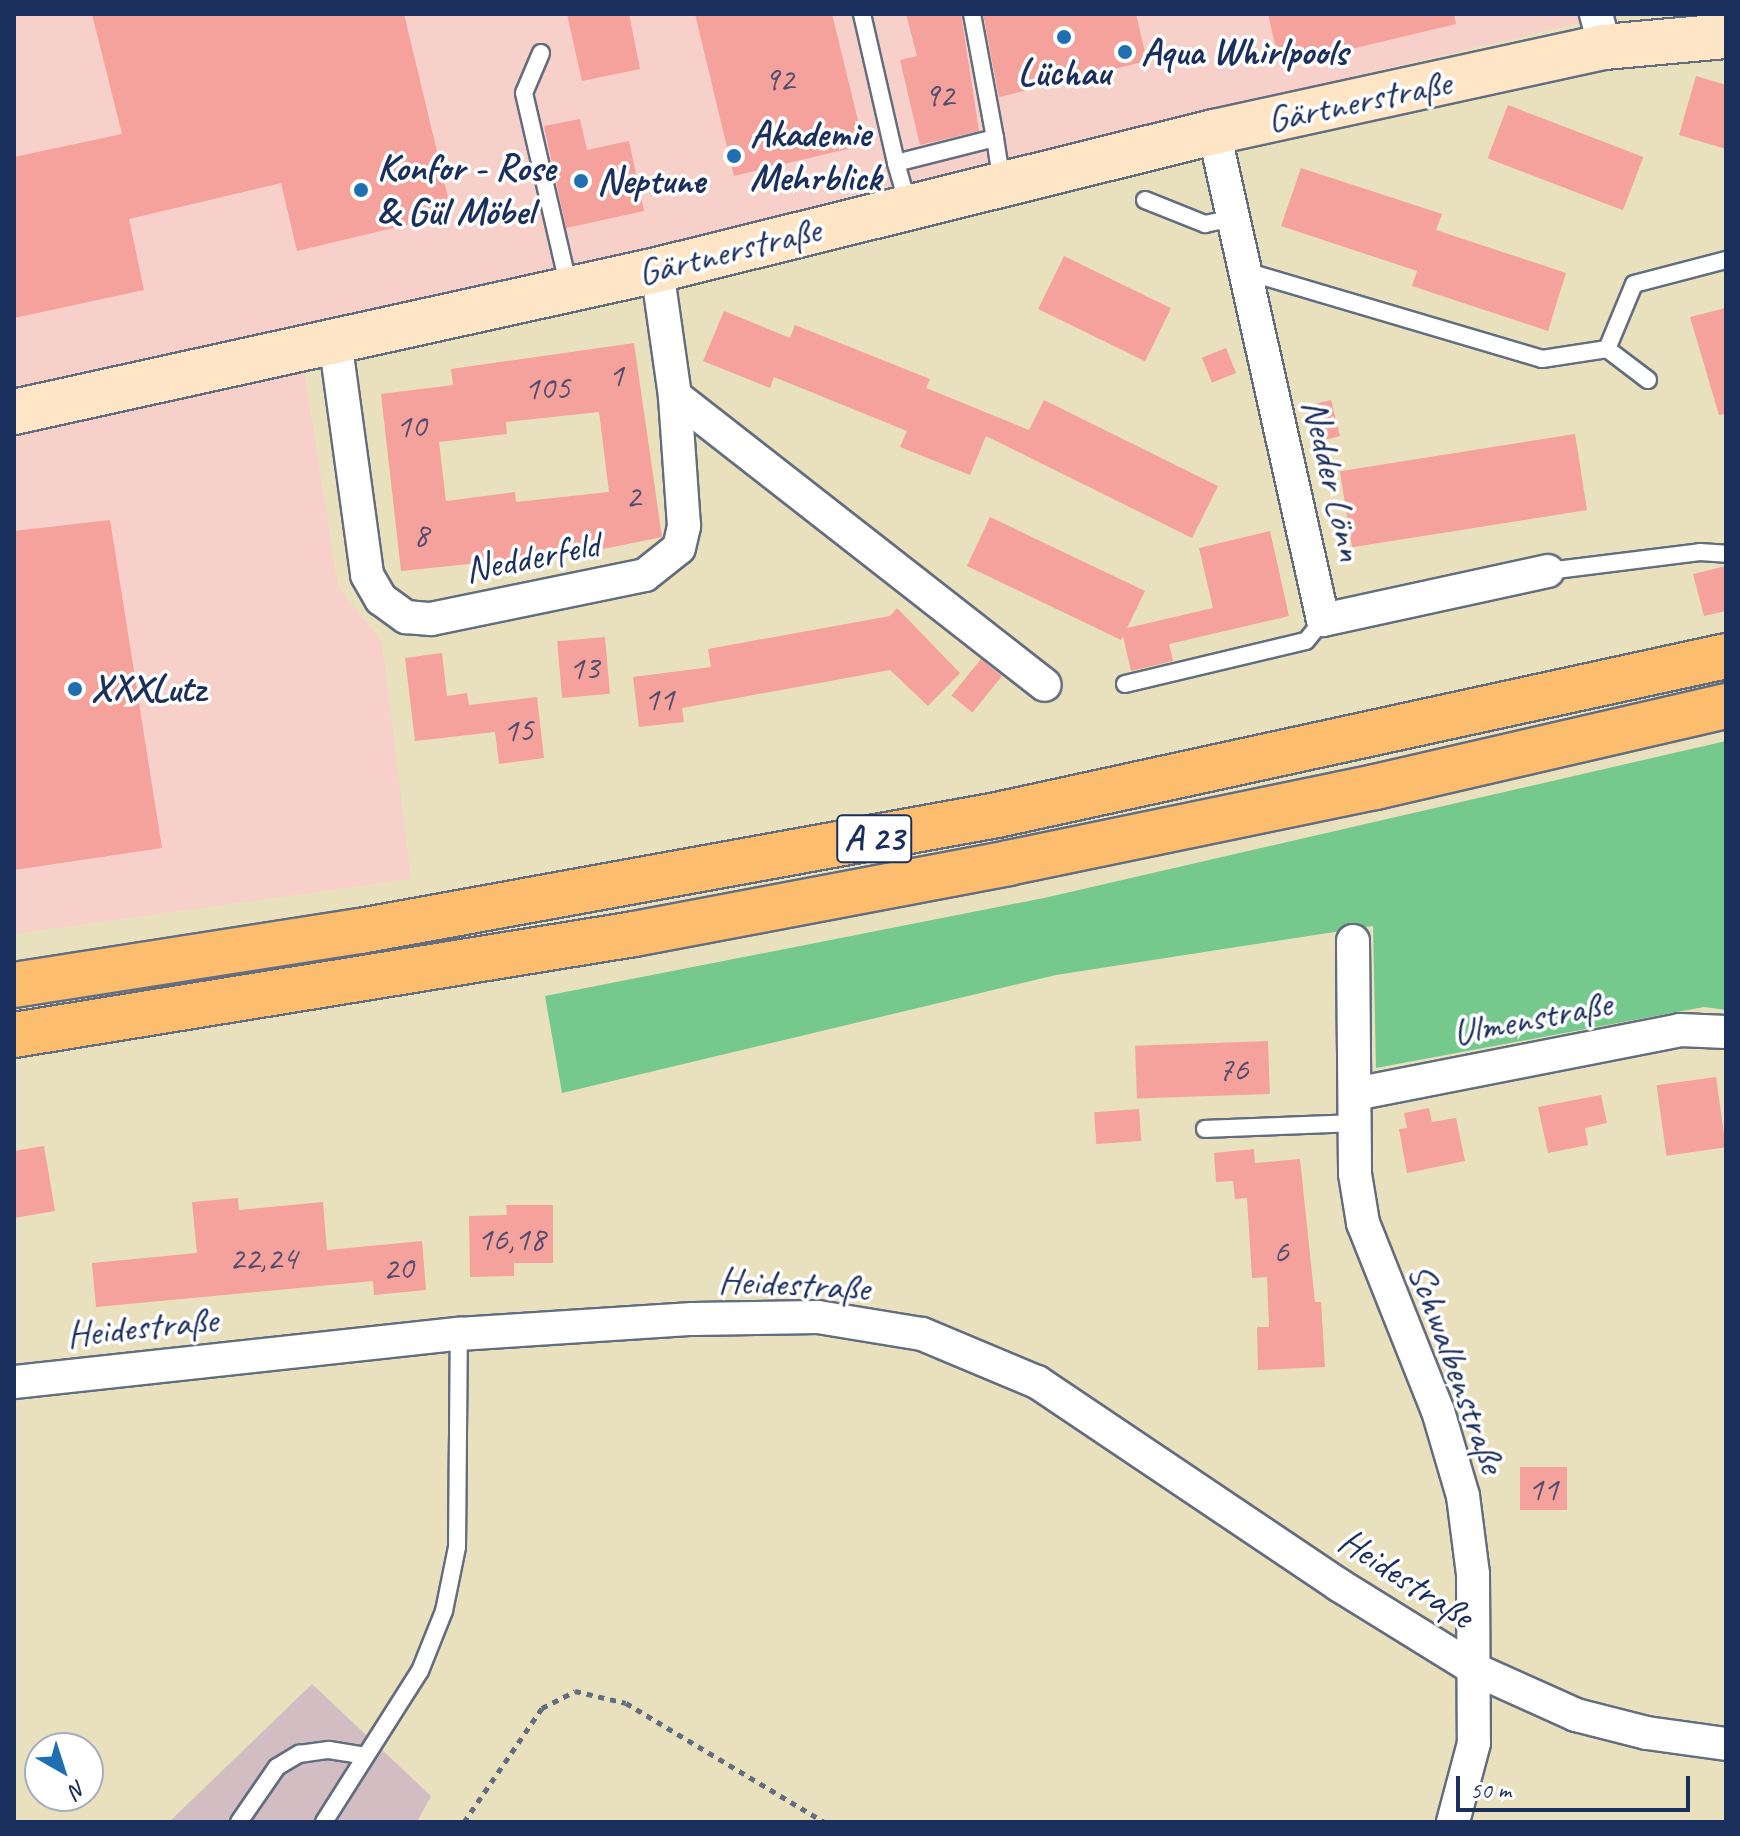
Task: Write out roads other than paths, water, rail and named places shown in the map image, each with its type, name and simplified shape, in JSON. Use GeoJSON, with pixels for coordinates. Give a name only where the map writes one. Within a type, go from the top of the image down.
{"type":"FeatureCollection","features":[{"type":"Feature","properties":{"kind":"highway","name":"A 23"},"geometry":{"type":"LineString","coordinates":[[14,985],[406,923],[997,815],[1726,656]]}},
{"type":"Feature","properties":{"kind":"highway","name":"A 23"},"geometry":{"type":"LineString","coordinates":[[14,1035],[634,934],[1008,863],[1375,787],[1726,706]]}},
{"type":"Feature","properties":{"kind":"street","name":"Gärtnerstraße"},"geometry":{"type":"LineString","coordinates":[[14,412],[657,270],[1214,132],[1600,30],[1726,36]]}},
{"type":"Feature","properties":{"kind":"street","name":"Nedder Lönn"},"geometry":{"type":"LineString","coordinates":[[1214,132],[1323,620],[1548,571]]}},
{"type":"Feature","properties":{"kind":"street","name":"Nedderfeld"},"geometry":{"type":"LineString","coordinates":[[335,340],[367,575],[381,599],[406,617],[431,619],[630,579],[665,564],[679,548],[684,526],[675,396],[657,270]]}},
{"type":"Feature","properties":{"kind":"street"},"geometry":{"type":"LineString","coordinates":[[675,396],[1045,685]]}},
{"type":"Feature","properties":{"kind":"street","name":"Schwalbenstraße"},"geometry":{"type":"LineString","coordinates":[[1353,941],[1355,1108],[1363,1223],[1438,1411],[1463,1496],[1473,1574],[1476,1670],[1474,1743],[1453,1822]]}},
{"type":"Feature","properties":{"kind":"street","name":"Ulmenstraße"},"geometry":{"type":"LineString","coordinates":[[1355,1108],[1680,1030],[1726,1032]]}},
{"type":"Feature","properties":{"kind":"street","name":"Heidestraße"},"geometry":{"type":"LineString","coordinates":[[14,1382],[459,1334],[693,1319],[818,1317],[922,1334],[1037,1382],[1137,1444],[1339,1585],[1476,1670],[1576,1715],[1647,1733],[1726,1744]]}},
{"type":"Feature","properties":{"kind":"lane"},"geometry":{"type":"LineString","coordinates":[[862,14],[909,208]]}},
{"type":"Feature","properties":{"kind":"lane"},"geometry":{"type":"LineString","coordinates":[[972,14],[1002,184]]}},
{"type":"Feature","properties":{"kind":"lane"},"geometry":{"type":"LineString","coordinates":[[541,53],[524,93],[569,289]]}},
{"type":"Feature","properties":{"kind":"lane"},"geometry":{"type":"LineString","coordinates":[[896,163],[995,138]]}},
{"type":"Feature","properties":{"kind":"lane"},"geometry":{"type":"LineString","coordinates":[[1145,200],[1205,224],[1233,218]]}},
{"type":"Feature","properties":{"kind":"lane"},"geometry":{"type":"LineString","coordinates":[[1607,349],[1634,284],[1726,260]]}},
{"type":"Feature","properties":{"kind":"lane"},"geometry":{"type":"LineString","coordinates":[[1245,271],[1542,359],[1607,349],[1648,380]]}},
{"type":"Feature","properties":{"kind":"lane"},"geometry":{"type":"LineString","coordinates":[[1548,571],[1700,552],[1726,554]]}},
{"type":"Feature","properties":{"kind":"lane"},"geometry":{"type":"LineString","coordinates":[[1125,684],[1306,641],[1323,620]]}},
{"type":"Feature","properties":{"kind":"lane"},"geometry":{"type":"LineString","coordinates":[[1205,1129],[1355,1108]]}},
{"type":"Feature","properties":{"kind":"lane"},"geometry":{"type":"LineString","coordinates":[[324,1822],[420,1671],[444,1611],[457,1547],[459,1334]]}},
{"type":"Feature","properties":{"kind":"lane"},"geometry":{"type":"LineString","coordinates":[[239,1822],[277,1767],[299,1754],[329,1750],[366,1756]]}},
{"type":"Feature","properties":{"kind":"place","name":"Lüchau"},"geometry":{"type":"Point","coordinates":[1064,37]}},
{"type":"Feature","properties":{"kind":"place","name":"Aqua Whirlpools"},"geometry":{"type":"Point","coordinates":[1125,52]}},
{"type":"Feature","properties":{"kind":"place","name":"Akademie Mehrblick"},"geometry":{"type":"Point","coordinates":[734,156]}},
{"type":"Feature","properties":{"kind":"place","name":"Neptune"},"geometry":{"type":"Point","coordinates":[581,181]}},
{"type":"Feature","properties":{"kind":"place","name":"Konfor - Rose & Gül Möbel"},"geometry":{"type":"Point","coordinates":[361,190]}},
{"type":"Feature","properties":{"kind":"place","name":"XXXLutz"},"geometry":{"type":"Point","coordinates":[75,689]}}]}
